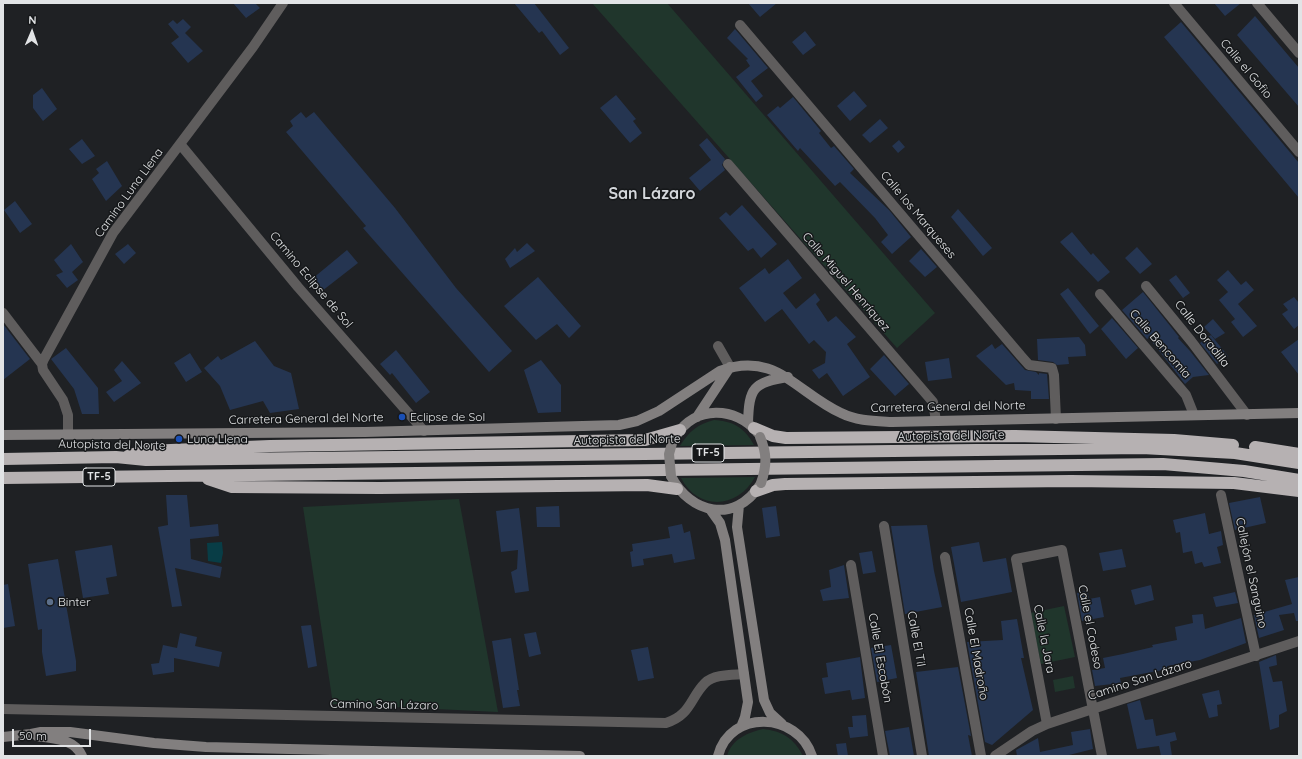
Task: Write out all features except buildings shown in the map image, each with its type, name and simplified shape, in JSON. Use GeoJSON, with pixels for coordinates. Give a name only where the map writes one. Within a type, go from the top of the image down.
{"type":"FeatureCollection","features":[{"type":"Feature","properties":{"kind":"highway"},"geometry":{"type":"LineString","coordinates":[[754,429],[773,436],[786,438],[1015,436],[1174,440],[1272,449],[1299,454]]}},
{"type":"Feature","properties":{"kind":"highway"},"geometry":{"type":"LineString","coordinates":[[116,457],[146,451],[270,446],[645,440],[680,430]]}},
{"type":"Feature","properties":{"kind":"highway","name":"Autopista del Norte"},"geometry":{"type":"LineString","coordinates":[[3,458],[116,457],[146,460],[1142,448],[1235,452],[1299,463]]}},
{"type":"Feature","properties":{"kind":"highway","name":"TF-5"},"geometry":{"type":"LineString","coordinates":[[3,478],[1163,464],[1244,471],[1299,480]]}},
{"type":"Feature","properties":{"kind":"highway"},"geometry":{"type":"LineString","coordinates":[[196,476],[232,486],[380,488],[647,485],[677,489]]}},
{"type":"Feature","properties":{"kind":"highway"},"geometry":{"type":"LineString","coordinates":[[759,487],[785,484],[1071,481],[1234,483],[1299,491]]}},
{"type":"Feature","properties":{"kind":"main road","name":"Carretera General del Norte"},"geometry":{"type":"LineString","coordinates":[[3,435],[424,431],[619,425],[636,421],[673,404],[709,377],[730,368],[757,365],[774,370],[788,377],[826,405],[841,414],[862,421],[1056,419],[1299,413]]}},
{"type":"Feature","properties":{"kind":"main road"},"geometry":{"type":"LineString","coordinates":[[697,417],[730,368]]}},
{"type":"Feature","properties":{"kind":"main road"},"geometry":{"type":"LineString","coordinates":[[754,429],[732,414],[720,412],[708,413],[697,417],[680,430],[673,440],[669,454],[671,476],[677,489],[688,500],[699,506],[710,509],[726,509],[739,505],[759,487],[765,473],[766,457],[754,429],[748,406],[751,394],[758,385],[771,380],[788,377]]}},
{"type":"Feature","properties":{"kind":"main road"},"geometry":{"type":"LineString","coordinates":[[739,505],[737,527],[764,700],[770,713],[782,724],[793,730],[803,739],[812,756]]}},
{"type":"Feature","properties":{"kind":"main road"},"geometry":{"type":"LineString","coordinates":[[710,509],[720,523],[725,540],[748,702],[741,727],[724,743],[716,755]]}},
{"type":"Feature","properties":{"kind":"main road"},"geometry":{"type":"LineString","coordinates":[[741,727],[761,721],[782,724]]}},
{"type":"Feature","properties":{"kind":"main road"},"geometry":{"type":"LineString","coordinates":[[3,737],[41,732],[70,732],[154,743],[206,747],[580,756]]}},
{"type":"Feature","properties":{"kind":"main road"},"geometry":{"type":"LineString","coordinates":[[31,734],[70,743],[78,749],[82,756]]}},
{"type":"Feature","properties":{"kind":"street","name":"Camino Luna Llena"},"geometry":{"type":"LineString","coordinates":[[42,364],[113,233],[253,47],[283,3]]}},
{"type":"Feature","properties":{"kind":"street","name":"Calle el Gofio"},"geometry":{"type":"LineString","coordinates":[[1174,3],[1299,152]]}},
{"type":"Feature","properties":{"kind":"street"},"geometry":{"type":"LineString","coordinates":[[1257,3],[1299,53]]}},
{"type":"Feature","properties":{"kind":"street","name":"Calle los Marqueses"},"geometry":{"type":"LineString","coordinates":[[740,25],[1029,365],[1052,368],[1054,375],[1056,419]]}},
{"type":"Feature","properties":{"kind":"street","name":"Camino Eclipse de Sol"},"geometry":{"type":"LineString","coordinates":[[180,144],[298,287],[424,431]]}},
{"type":"Feature","properties":{"kind":"street","name":"Calle Miguel Henríquez"},"geometry":{"type":"LineString","coordinates":[[728,164],[933,402],[936,421]]}},
{"type":"Feature","properties":{"kind":"street","name":"Calle Doradilla"},"geometry":{"type":"LineString","coordinates":[[1146,286],[1191,341],[1247,415]]}},
{"type":"Feature","properties":{"kind":"street","name":"Calle Bencomia"},"geometry":{"type":"LineString","coordinates":[[1100,294],[1186,395],[1194,415]]}},
{"type":"Feature","properties":{"kind":"street"},"geometry":{"type":"LineString","coordinates":[[3,313],[42,364],[42,370],[63,400],[68,415],[68,434]]}},
{"type":"Feature","properties":{"kind":"street"},"geometry":{"type":"LineString","coordinates":[[718,346],[730,368]]}},
{"type":"Feature","properties":{"kind":"street"},"geometry":{"type":"LineString","coordinates":[[1230,415],[1235,399]]}},
{"type":"Feature","properties":{"kind":"street","name":"Callejón el Sanguino"},"geometry":{"type":"LineString","coordinates":[[1221,495],[1256,656]]}},
{"type":"Feature","properties":{"kind":"street","name":"Calle El Til"},"geometry":{"type":"LineString","coordinates":[[884,526],[922,756]]}},
{"type":"Feature","properties":{"kind":"street","name":"Calle la Jara"},"geometry":{"type":"LineString","coordinates":[[1047,724],[1016,559],[1062,550]]}},
{"type":"Feature","properties":{"kind":"street","name":"Calle el Codeso"},"geometry":{"type":"LineString","coordinates":[[1062,550],[1102,756]]}},
{"type":"Feature","properties":{"kind":"street","name":"Calle El Madroño"},"geometry":{"type":"LineString","coordinates":[[945,557],[980,756]]}},
{"type":"Feature","properties":{"kind":"street","name":"Calle El Escobón"},"geometry":{"type":"LineString","coordinates":[[850,565],[883,756]]}},
{"type":"Feature","properties":{"kind":"street","name":"Camino San Lázaro"},"geometry":{"type":"LineString","coordinates":[[994,756],[1032,731],[1047,724],[1299,641]]}},
{"type":"Feature","properties":{"kind":"street","name":"Camino San Lázaro"},"geometry":{"type":"LineString","coordinates":[[3,709],[659,724],[675,720],[690,708],[705,683],[712,679],[744,674]]}},
{"type":"Feature","properties":{"kind":"green space"},"geometry":{"type":"Polygon","coordinates":[[[592,3],[667,3],[935,313],[897,348],[592,3]]]}},
{"type":"Feature","properties":{"kind":"green space"},"geometry":{"type":"Polygon","coordinates":[[[714,420],[727,422],[738,426],[747,434],[754,445],[680,446],[694,429],[714,420]]]}},
{"type":"Feature","properties":{"kind":"green space"},"geometry":{"type":"Polygon","coordinates":[[[755,477],[748,488],[739,495],[729,500],[718,502],[707,501],[697,496],[688,489],[681,478],[755,477]]]}},
{"type":"Feature","properties":{"kind":"green space"},"geometry":{"type":"Polygon","coordinates":[[[459,499],[498,712],[333,704],[303,507],[459,499]]]}},
{"type":"Feature","properties":{"kind":"green space"},"geometry":{"type":"Polygon","coordinates":[[[1064,606],[1075,657],[1041,664],[1030,613],[1064,606]]]}},
{"type":"Feature","properties":{"kind":"green space"},"geometry":{"type":"Polygon","coordinates":[[[1073,676],[1075,688],[1055,692],[1053,680],[1073,676]]]}},
{"type":"Feature","properties":{"kind":"green space"},"geometry":{"type":"Polygon","coordinates":[[[763,729],[787,736],[796,744],[803,756],[727,756],[732,745],[736,741],[746,735],[763,729]]]}},
{"type":"Feature","properties":{"kind":"water"},"geometry":{"type":"Polygon","coordinates":[[[222,542],[223,553],[221,563],[208,561],[207,543],[222,542]]]}},
{"type":"Feature","properties":{"kind":"place","name":"Eclipse de Sol"},"geometry":{"type":"Point","coordinates":[402,417]}},
{"type":"Feature","properties":{"kind":"place","name":"Luna Llena"},"geometry":{"type":"Point","coordinates":[179,439]}},
{"type":"Feature","properties":{"kind":"place","name":"Binter"},"geometry":{"type":"Point","coordinates":[50,602]}},
{"type":"Feature","properties":{"kind":"district","name":"San Lázaro"},"geometry":{"type":"Point","coordinates":[652,194]}}]}
